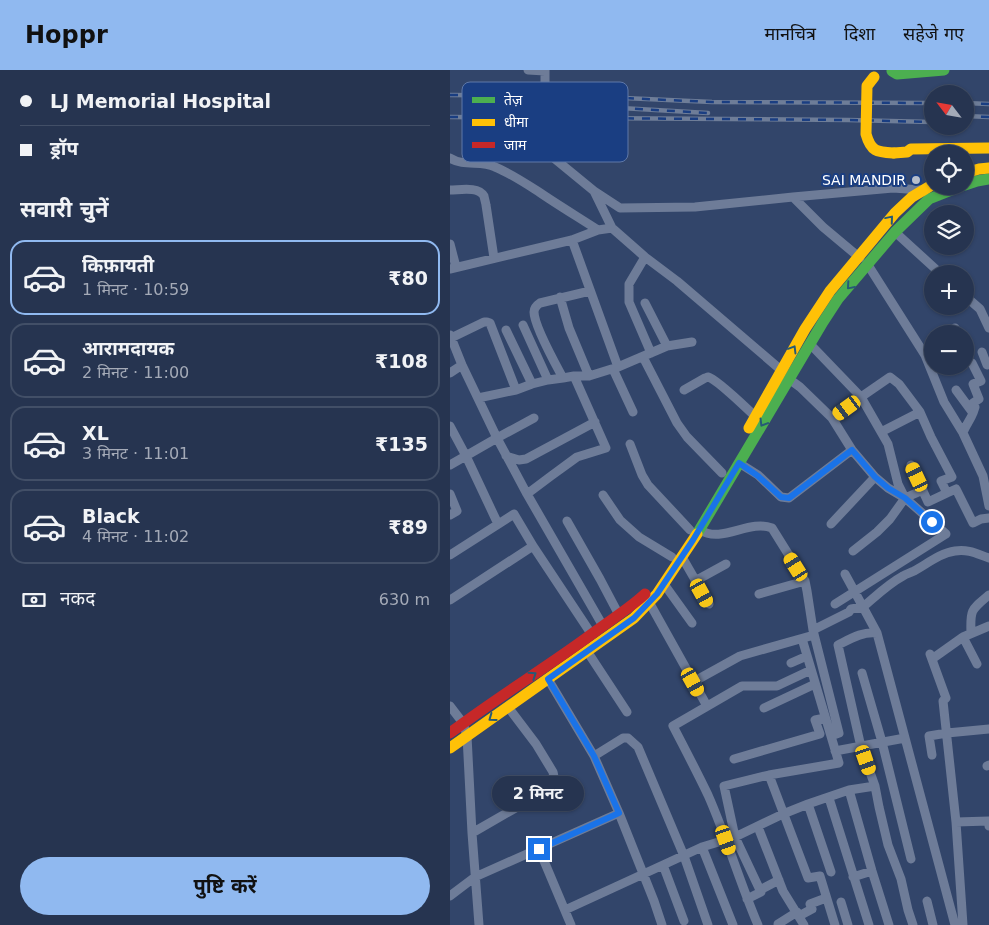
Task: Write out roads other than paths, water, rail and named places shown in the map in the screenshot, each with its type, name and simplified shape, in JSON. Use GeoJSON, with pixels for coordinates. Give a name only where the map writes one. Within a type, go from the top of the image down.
{"type":"FeatureCollection","features":[{"type":"Feature","properties":{"kind":"main road"},"geometry":{"type":"LineString","coordinates":[[944,70],[897,74],[894,71],[874,77],[867,86],[866,94],[866,134],[868,141],[874,150],[878,152],[894,153],[907,152],[911,149],[989,148]]}},
{"type":"Feature","properties":{"kind":"main road"},"geometry":{"type":"LineString","coordinates":[[907,152],[911,155],[924,155]]}},
{"type":"Feature","properties":{"kind":"main road"},"geometry":{"type":"LineString","coordinates":[[974,155],[989,155]]}},
{"type":"Feature","properties":{"kind":"main road"},"geometry":{"type":"LineString","coordinates":[[974,170],[989,168]]}},
{"type":"Feature","properties":{"kind":"main road"},"geometry":{"type":"LineString","coordinates":[[974,182],[989,179]]}},
{"type":"Feature","properties":{"kind":"main road"},"geometry":{"type":"LineString","coordinates":[[695,530],[722,473],[756,417],[785,375],[810,344],[902,205],[924,189]]}},
{"type":"Feature","properties":{"kind":"main road"},"geometry":{"type":"LineString","coordinates":[[450,733],[592,635],[644,595],[677,557],[739,463],[785,375],[796,343],[827,295],[930,199],[940,195]]}},
{"type":"Feature","properties":{"kind":"main road"},"geometry":{"type":"LineString","coordinates":[[450,748],[634,618],[657,594],[677,557]]}},
{"type":"Feature","properties":{"kind":"street"},"geometry":{"type":"LineString","coordinates":[[528,70],[545,70]]}},
{"type":"Feature","properties":{"kind":"street"},"geometry":{"type":"LineString","coordinates":[[450,158],[463,163],[483,164],[499,169],[598,230]]}},
{"type":"Feature","properties":{"kind":"street"},"geometry":{"type":"LineString","coordinates":[[559,162],[594,191],[620,208],[695,207],[893,188],[921,190]]}},
{"type":"Feature","properties":{"kind":"street"},"geometry":{"type":"LineString","coordinates":[[450,190],[474,190],[484,196],[494,258]]}},
{"type":"Feature","properties":{"kind":"street"},"geometry":{"type":"LineString","coordinates":[[594,191],[612,228],[645,257],[677,281],[800,387],[832,418],[852,450],[875,477],[888,488],[905,498],[946,534],[835,604]]}},
{"type":"Feature","properties":{"kind":"street"},"geometry":{"type":"LineString","coordinates":[[793,197],[823,227],[864,262],[924,353]]}},
{"type":"Feature","properties":{"kind":"street"},"geometry":{"type":"LineString","coordinates":[[450,244],[453,268],[572,240],[598,230],[612,228]]}},
{"type":"Feature","properties":{"kind":"street"},"geometry":{"type":"LineString","coordinates":[[895,232],[931,265]]}},
{"type":"Feature","properties":{"kind":"street"},"geometry":{"type":"LineString","coordinates":[[572,240],[615,368],[633,412]]}},
{"type":"Feature","properties":{"kind":"street"},"geometry":{"type":"LineString","coordinates":[[645,257],[629,284],[629,302],[647,355],[676,423],[687,438],[722,473]]}},
{"type":"Feature","properties":{"kind":"street"},"geometry":{"type":"LineString","coordinates":[[563,378],[538,328],[533,312],[536,305],[540,303],[590,291]]}},
{"type":"Feature","properties":{"kind":"street"},"geometry":{"type":"LineString","coordinates":[[560,298],[569,328],[589,376]]}},
{"type":"Feature","properties":{"kind":"street"},"geometry":{"type":"LineString","coordinates":[[645,303],[667,346]]}},
{"type":"Feature","properties":{"kind":"street"},"geometry":{"type":"LineString","coordinates":[[974,304],[980,309],[989,328]]}},
{"type":"Feature","properties":{"kind":"street"},"geometry":{"type":"LineString","coordinates":[[516,390],[490,323],[484,322],[451,337],[462,365],[506,456],[603,626]]}},
{"type":"Feature","properties":{"kind":"street"},"geometry":{"type":"LineString","coordinates":[[523,325],[548,380]]}},
{"type":"Feature","properties":{"kind":"street"},"geometry":{"type":"LineString","coordinates":[[506,330],[532,384]]}},
{"type":"Feature","properties":{"kind":"street"},"geometry":{"type":"LineString","coordinates":[[478,398],[516,390],[548,380],[589,376],[615,368],[667,346],[692,342]]}},
{"type":"Feature","properties":{"kind":"street"},"geometry":{"type":"LineString","coordinates":[[810,344],[861,397],[888,444],[898,484],[905,498]]}},
{"type":"Feature","properties":{"kind":"street"},"geometry":{"type":"LineString","coordinates":[[982,352],[988,366]]}},
{"type":"Feature","properties":{"kind":"street"},"geometry":{"type":"LineString","coordinates":[[450,373],[462,365]]}},
{"type":"Feature","properties":{"kind":"street"},"geometry":{"type":"LineString","coordinates":[[963,434],[975,407],[973,403],[979,399],[973,384],[980,381],[974,367]]}},
{"type":"Feature","properties":{"kind":"street"},"geometry":{"type":"LineString","coordinates":[[933,375],[944,402],[986,475],[989,506]]}},
{"type":"Feature","properties":{"kind":"street"},"geometry":{"type":"LineString","coordinates":[[527,494],[577,458],[606,448],[574,376]]}},
{"type":"Feature","properties":{"kind":"street"},"geometry":{"type":"LineString","coordinates":[[684,390],[708,377],[722,385],[756,417]]}},
{"type":"Feature","properties":{"kind":"street"},"geometry":{"type":"LineString","coordinates":[[832,418],[890,377],[899,384],[920,412],[931,438],[952,477],[941,482],[947,493]]}},
{"type":"Feature","properties":{"kind":"street"},"geometry":{"type":"LineString","coordinates":[[956,390],[973,413]]}},
{"type":"Feature","properties":{"kind":"street"},"geometry":{"type":"LineString","coordinates":[[881,432],[920,412]]}},
{"type":"Feature","properties":{"kind":"street"},"geometry":{"type":"LineString","coordinates":[[450,465],[534,418]]}},
{"type":"Feature","properties":{"kind":"street"},"geometry":{"type":"LineString","coordinates":[[506,456],[519,460],[526,459],[595,422]]}},
{"type":"Feature","properties":{"kind":"street"},"geometry":{"type":"LineString","coordinates":[[450,426],[498,524]]}},
{"type":"Feature","properties":{"kind":"street"},"geometry":{"type":"LineString","coordinates":[[630,444],[648,485],[695,530],[716,535],[760,525],[772,528],[804,581],[807,591],[813,633],[840,733],[831,736]]}},
{"type":"Feature","properties":{"kind":"street"},"geometry":{"type":"LineString","coordinates":[[739,463],[758,476],[781,497],[789,498],[852,450]]}},
{"type":"Feature","properties":{"kind":"street"},"geometry":{"type":"LineString","coordinates":[[911,464],[928,502],[956,489],[972,523],[989,518]]}},
{"type":"Feature","properties":{"kind":"street"},"geometry":{"type":"LineString","coordinates":[[831,524],[875,477]]}},
{"type":"Feature","properties":{"kind":"street"},"geometry":{"type":"LineString","coordinates":[[854,551],[890,520],[905,498],[923,490]]}},
{"type":"Feature","properties":{"kind":"street"},"geometry":{"type":"LineString","coordinates":[[450,494],[457,511],[450,515]]}},
{"type":"Feature","properties":{"kind":"street"},"geometry":{"type":"LineString","coordinates":[[603,495],[620,520],[639,537],[677,557],[709,604]]}},
{"type":"Feature","properties":{"kind":"street"},"geometry":{"type":"LineString","coordinates":[[450,555],[514,514],[592,635]]}},
{"type":"Feature","properties":{"kind":"street"},"geometry":{"type":"LineString","coordinates":[[567,521],[619,615]]}},
{"type":"Feature","properties":{"kind":"street"},"geometry":{"type":"LineString","coordinates":[[450,600],[533,546]]}},
{"type":"Feature","properties":{"kind":"street"},"geometry":{"type":"LineString","coordinates":[[693,682],[740,656],[813,633],[851,609],[863,607],[904,575],[938,557],[954,551],[970,551],[987,557],[989,566]]}},
{"type":"Feature","properties":{"kind":"street"},"geometry":{"type":"LineString","coordinates":[[695,581],[726,564]]}},
{"type":"Feature","properties":{"kind":"street"},"geometry":{"type":"LineString","coordinates":[[845,574],[877,633],[955,925]]}},
{"type":"Feature","properties":{"kind":"street"},"geometry":{"type":"LineString","coordinates":[[759,594],[804,581]]}},
{"type":"Feature","properties":{"kind":"street"},"geometry":{"type":"LineString","coordinates":[[664,584],[692,623]]}},
{"type":"Feature","properties":{"kind":"street"},"geometry":{"type":"LineString","coordinates":[[977,664],[967,635],[972,612],[976,605],[989,595]]}},
{"type":"Feature","properties":{"kind":"street"},"geometry":{"type":"LineString","coordinates":[[649,602],[707,706]]}},
{"type":"Feature","properties":{"kind":"street"},"geometry":{"type":"LineString","coordinates":[[963,925],[956,822],[943,701],[946,698],[931,657],[967,635],[989,626]]}},
{"type":"Feature","properties":{"kind":"street"},"geometry":{"type":"LineString","coordinates":[[877,633],[870,632],[852,638],[838,646],[861,747],[875,786],[888,844],[901,879],[908,910],[914,925]]}},
{"type":"Feature","properties":{"kind":"street"},"geometry":{"type":"LineString","coordinates":[[758,925],[747,899],[731,839],[724,786],[838,763],[803,642]]}},
{"type":"Feature","properties":{"kind":"street"},"geometry":{"type":"LineString","coordinates":[[587,652],[627,712]]}},
{"type":"Feature","properties":{"kind":"street"},"geometry":{"type":"LineString","coordinates":[[791,663],[807,656]]}},
{"type":"Feature","properties":{"kind":"street"},"geometry":{"type":"LineString","coordinates":[[760,890],[707,794],[673,726],[742,686],[777,686],[811,670]]}},
{"type":"Feature","properties":{"kind":"street"},"geometry":{"type":"LineString","coordinates":[[862,673],[882,742],[911,859]]}},
{"type":"Feature","properties":{"kind":"street"},"geometry":{"type":"LineString","coordinates":[[548,679],[594,756],[619,813],[662,925]]}},
{"type":"Feature","properties":{"kind":"street"},"geometry":{"type":"LineString","coordinates":[[764,708],[815,684]]}},
{"type":"Feature","properties":{"kind":"street"},"geometry":{"type":"LineString","coordinates":[[450,706],[463,723],[467,736],[479,925]]}},
{"type":"Feature","properties":{"kind":"street"},"geometry":{"type":"LineString","coordinates":[[472,833],[519,806],[552,782],[554,777],[553,772],[536,744],[508,707]]}},
{"type":"Feature","properties":{"kind":"street"},"geometry":{"type":"LineString","coordinates":[[734,759],[820,734],[815,720],[825,718]]}},
{"type":"Feature","properties":{"kind":"street"},"geometry":{"type":"LineString","coordinates":[[932,756],[929,736],[947,733],[988,732]]}},
{"type":"Feature","properties":{"kind":"street"},"geometry":{"type":"LineString","coordinates":[[594,756],[623,738],[628,738],[638,747],[684,856],[708,925]]}},
{"type":"Feature","properties":{"kind":"street"},"geometry":{"type":"LineString","coordinates":[[835,751],[905,738]]}},
{"type":"Feature","properties":{"kind":"street"},"geometry":{"type":"LineString","coordinates":[[769,776],[808,878],[820,876],[834,925]]}},
{"type":"Feature","properties":{"kind":"street"},"geometry":{"type":"LineString","coordinates":[[565,910],[702,847],[731,839],[808,804],[848,790],[875,786]]}},
{"type":"Feature","properties":{"kind":"street"},"geometry":{"type":"LineString","coordinates":[[848,790],[889,925]]}},
{"type":"Feature","properties":{"kind":"street"},"geometry":{"type":"LineString","coordinates":[[829,798],[869,925]]}},
{"type":"Feature","properties":{"kind":"street"},"geometry":{"type":"LineString","coordinates":[[808,804],[830,872]]}},
{"type":"Feature","properties":{"kind":"street"},"geometry":{"type":"LineString","coordinates":[[450,896],[475,877],[619,813]]}},
{"type":"Feature","properties":{"kind":"street"},"geometry":{"type":"LineString","coordinates":[[956,822],[989,821],[989,826]]}},
{"type":"Feature","properties":{"kind":"street"},"geometry":{"type":"LineString","coordinates":[[758,827],[783,891],[804,925]]}},
{"type":"Feature","properties":{"kind":"street"},"geometry":{"type":"LineString","coordinates":[[702,847],[732,925]]}},
{"type":"Feature","properties":{"kind":"street"},"geometry":{"type":"LineString","coordinates":[[539,849],[571,925]]}},
{"type":"Feature","properties":{"kind":"street"},"geometry":{"type":"LineString","coordinates":[[662,865],[684,921]]}},
{"type":"Feature","properties":{"kind":"street"},"geometry":{"type":"LineString","coordinates":[[853,877],[872,871]]}},
{"type":"Feature","properties":{"kind":"street"},"geometry":{"type":"LineString","coordinates":[[747,899],[779,880]]}},
{"type":"Feature","properties":{"kind":"street"},"geometry":{"type":"LineString","coordinates":[[779,925],[798,914],[812,909],[810,904],[826,898]]}},
{"type":"Feature","properties":{"kind":"street"},"geometry":{"type":"LineString","coordinates":[[927,901],[934,925]]}},
{"type":"Feature","properties":{"kind":"street"},"geometry":{"type":"LineString","coordinates":[[841,902],[848,925]]}},
{"type":"Feature","properties":{"kind":"railway"},"geometry":{"type":"LineString","coordinates":[[450,95],[462,95]]}},
{"type":"Feature","properties":{"kind":"railway"},"geometry":{"type":"LineString","coordinates":[[628,98],[712,102],[924,103]]}},
{"type":"Feature","properties":{"kind":"railway"},"geometry":{"type":"LineString","coordinates":[[974,103],[989,104]]}},
{"type":"Feature","properties":{"kind":"railway"},"geometry":{"type":"LineString","coordinates":[[628,108],[708,113]]}},
{"type":"Feature","properties":{"kind":"railway"},"geometry":{"type":"LineString","coordinates":[[974,116],[989,117]]}},
{"type":"Feature","properties":{"kind":"railway"},"geometry":{"type":"LineString","coordinates":[[450,117],[462,117]]}},
{"type":"Feature","properties":{"kind":"railway"},"geometry":{"type":"LineString","coordinates":[[628,118],[924,122]]}},
{"type":"Feature","properties":{"kind":"place","name":"SAI MANDIR"},"geometry":{"type":"Point","coordinates":[916,180]}}]}
